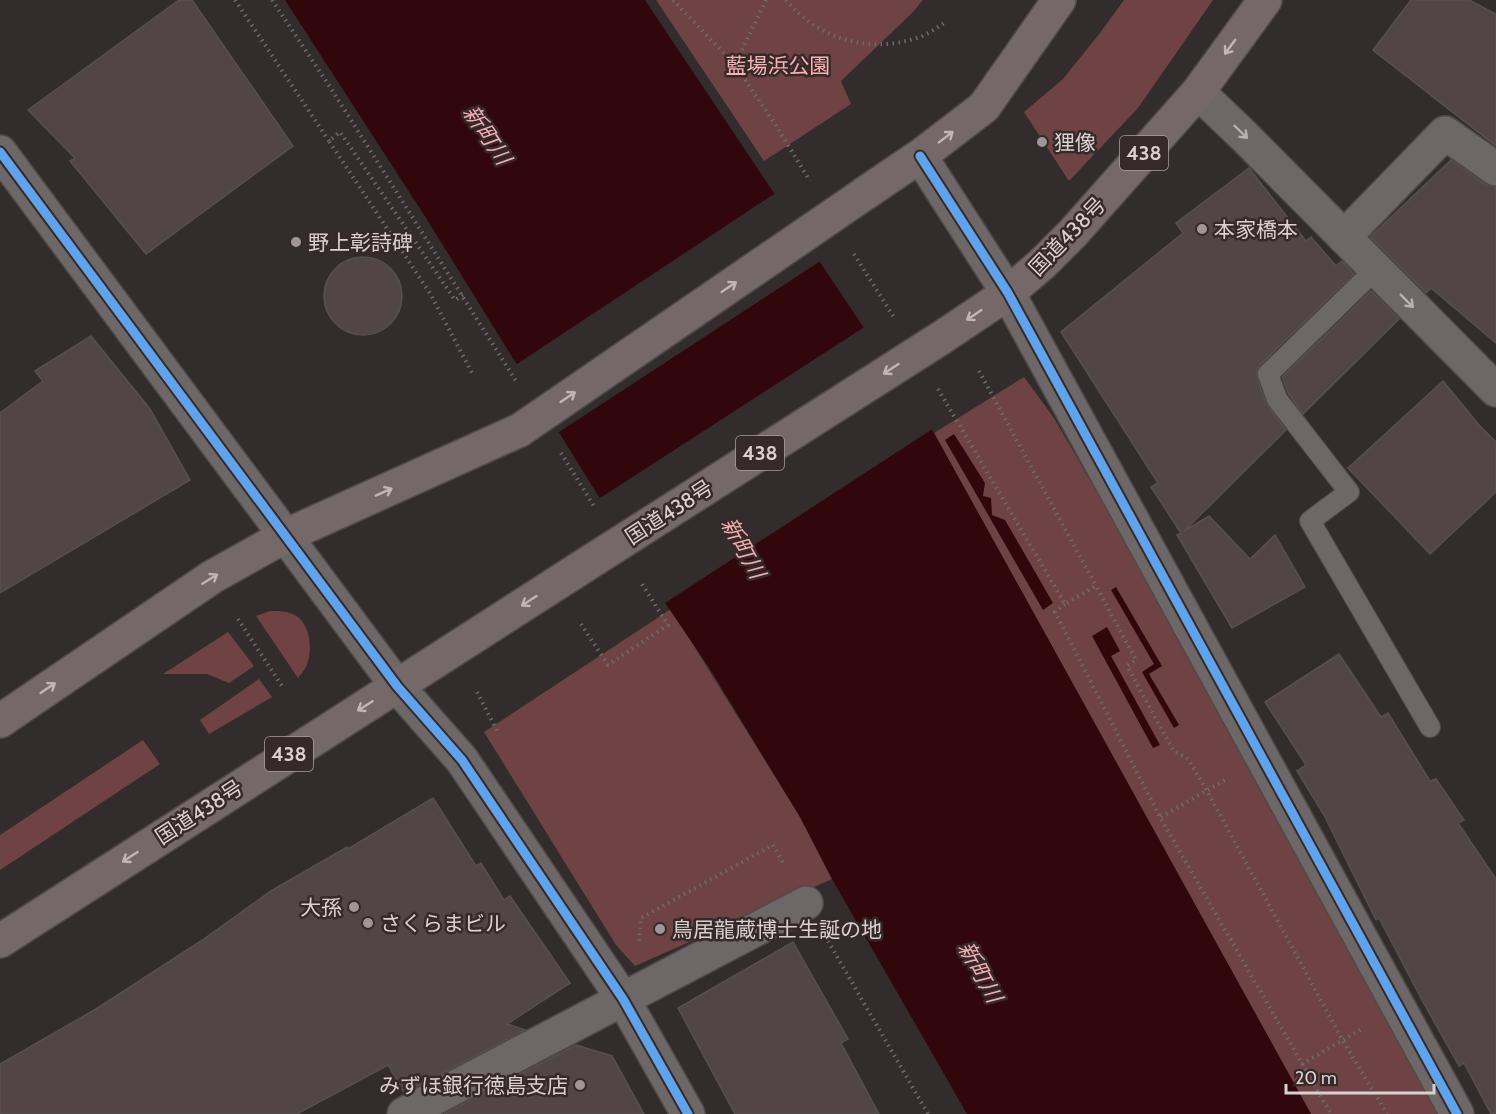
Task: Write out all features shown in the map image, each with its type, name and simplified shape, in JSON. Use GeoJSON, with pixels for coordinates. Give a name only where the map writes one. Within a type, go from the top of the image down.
{"type":"FeatureCollection","features":[{"type":"Feature","properties":{"kind":"highway"},"geometry":{"type":"LineString","coordinates":[[0,721],[212,577],[287,535],[520,430],[920,156],[984,107],[1059,0]]}},
{"type":"Feature","properties":{"kind":"highway","name":"国道438号"},"geometry":{"type":"LineString","coordinates":[[0,941],[1008,293],[1043,263],[1073,232],[1198,92],[1265,0]]}},
{"type":"Feature","properties":{"kind":"street"},"geometry":{"type":"LineString","coordinates":[[1198,92],[1496,390]]}},
{"type":"Feature","properties":{"kind":"street"},"geometry":{"type":"LineString","coordinates":[[1344,237],[1445,133],[1496,169]]}},
{"type":"Feature","properties":{"kind":"street"},"geometry":{"type":"LineString","coordinates":[[0,152],[287,535],[397,686],[462,760],[623,999],[688,1114]]}},
{"type":"Feature","properties":{"kind":"street"},"geometry":{"type":"LineString","coordinates":[[920,156],[1008,293],[1457,1114]]}},
{"type":"Feature","properties":{"kind":"street"},"geometry":{"type":"LineString","coordinates":[[404,1114],[806,903]]}},
{"type":"Feature","properties":{"kind":"lane"},"geometry":{"type":"LineString","coordinates":[[1376,269],[1268,374],[1277,399],[1349,492],[1310,521],[1430,727]]}},
{"type":"Feature","properties":{"kind":"path"},"geometry":{"type":"LineString","coordinates":[[235,0],[431,295],[472,373]]}},
{"type":"Feature","properties":{"kind":"path"},"geometry":{"type":"LineString","coordinates":[[272,0],[463,295],[519,386]]}},
{"type":"Feature","properties":{"kind":"path"},"geometry":{"type":"LineString","coordinates":[[673,0],[735,65],[775,124],[815,190]]}},
{"type":"Feature","properties":{"kind":"path"},"geometry":{"type":"LineString","coordinates":[[735,65],[766,0]]}},
{"type":"Feature","properties":{"kind":"path"},"geometry":{"type":"LineString","coordinates":[[786,0],[807,21],[825,32],[850,42],[882,45],[901,42],[919,37],[946,22]]}},
{"type":"Feature","properties":{"kind":"path"},"geometry":{"type":"LineString","coordinates":[[329,141],[340,132],[455,300],[463,295]]}},
{"type":"Feature","properties":{"kind":"path"},"geometry":{"type":"LineString","coordinates":[[853,251],[896,321]]}},
{"type":"Feature","properties":{"kind":"path"},"geometry":{"type":"LineString","coordinates":[[979,372],[1136,660],[1127,666],[1173,750],[1188,759],[1207,791],[1344,1041],[1387,1114]]}},
{"type":"Feature","properties":{"kind":"path"},"geometry":{"type":"LineString","coordinates":[[933,382],[1065,604]]}},
{"type":"Feature","properties":{"kind":"path"},"geometry":{"type":"LineString","coordinates":[[556,446],[600,516]]}},
{"type":"Feature","properties":{"kind":"path"},"geometry":{"type":"LineString","coordinates":[[581,624],[608,665],[668,626],[637,576]]}},
{"type":"Feature","properties":{"kind":"path"},"geometry":{"type":"LineString","coordinates":[[1096,586],[1055,612],[1160,818],[1331,1114]]}},
{"type":"Feature","properties":{"kind":"path"},"geometry":{"type":"LineString","coordinates":[[238,619],[282,686]]}},
{"type":"Feature","properties":{"kind":"path"},"geometry":{"type":"LineString","coordinates":[[1160,818],[1219,784]]}},
{"type":"Feature","properties":{"kind":"path"},"geometry":{"type":"LineString","coordinates":[[639,937],[641,918],[773,845],[928,1114]]}},
{"type":"Feature","properties":{"kind":"path"},"geometry":{"type":"LineString","coordinates":[[1302,1064],[1352,1035]]}},
{"type":"Feature","properties":{"kind":"green space","name":"藍場浜公園"},"geometry":{"type":"Polygon","coordinates":[[[656,0],[923,0],[841,81],[851,104],[764,161],[656,0]]]}},
{"type":"Feature","properties":{"kind":"green space"},"geometry":{"type":"Polygon","coordinates":[[[1124,0],[1213,0],[1138,108],[1069,181],[1024,112],[1063,79],[1124,0]]]}},
{"type":"Feature","properties":{"kind":"green space"},"geometry":{"type":"Polygon","coordinates":[[[1024,377],[1054,418],[1210,687],[1440,1114],[1311,1114],[934,433],[1024,377]]]}},
{"type":"Feature","properties":{"kind":"green space"},"geometry":{"type":"Polygon","coordinates":[[[671,609],[800,817],[832,879],[635,966],[616,945],[484,732],[671,609]]]}},
{"type":"Feature","properties":{"kind":"green space"},"geometry":{"type":"Polygon","coordinates":[[[270,611],[295,615],[306,627],[310,640],[310,654],[306,667],[298,678],[256,616],[270,611]]]}},
{"type":"Feature","properties":{"kind":"green space"},"geometry":{"type":"Polygon","coordinates":[[[228,632],[254,666],[229,683],[207,674],[163,674],[228,632]]]}},
{"type":"Feature","properties":{"kind":"green space"},"geometry":{"type":"Polygon","coordinates":[[[259,679],[272,697],[209,734],[200,720],[259,679]]]}},
{"type":"Feature","properties":{"kind":"green space"},"geometry":{"type":"Polygon","coordinates":[[[143,740],[160,764],[0,870],[0,835],[143,740]]]}},
{"type":"Feature","properties":{"kind":"water","name":"新町川"},"geometry":{"type":"Polygon","coordinates":[[[285,0],[645,0],[934,433],[1311,1114],[967,1114],[832,879],[800,817],[710,669],[661,597],[426,218],[285,0]]]}},
{"type":"Feature","properties":{"kind":"water"},"geometry":{"type":"Polygon","coordinates":[[[954,434],[985,483],[983,496],[991,498],[992,515],[1005,520],[1053,603],[1043,610],[945,440],[954,434]]]}},
{"type":"Feature","properties":{"kind":"water"},"geometry":{"type":"Polygon","coordinates":[[[1116,587],[1162,666],[1149,674],[1179,725],[1174,728],[1142,672],[1154,664],[1111,590],[1116,587]]]}},
{"type":"Feature","properties":{"kind":"water"},"geometry":{"type":"Polygon","coordinates":[[[1107,627],[1120,651],[1111,656],[1160,745],[1153,748],[1092,636],[1107,627]]]}},
{"type":"Feature","properties":{"kind":"pier"},"geometry":{"type":"Polygon","coordinates":[[[777,192],[822,260],[556,434],[514,366],[777,192]]]}},
{"type":"Feature","properties":{"kind":"pier"},"geometry":{"type":"Polygon","coordinates":[[[866,326],[934,428],[662,605],[597,500],[866,326]]]}},
{"type":"Feature","properties":{"kind":"building"},"geometry":{"type":"Polygon","coordinates":[[[179,0],[192,0],[293,146],[146,254],[70,161],[75,158],[28,110],[179,0]]]}},
{"type":"Feature","properties":{"kind":"building"},"geometry":{"type":"Polygon","coordinates":[[[1411,0],[1469,0],[1496,14],[1496,146],[1373,50],[1411,0]]]}},
{"type":"Feature","properties":{"kind":"building"},"geometry":{"type":"Polygon","coordinates":[[[1451,160],[1485,184],[1496,187],[1496,343],[1431,288],[1426,293],[1370,237],[1451,160]]]}},
{"type":"Feature","properties":{"kind":"building"},"geometry":{"type":"Polygon","coordinates":[[[1249,168],[1306,241],[1311,237],[1336,266],[1342,261],[1354,274],[1260,365],[1257,371],[1257,378],[1266,403],[1286,430],[1184,531],[1209,516],[1250,559],[1275,535],[1305,587],[1232,628],[1177,535],[1181,533],[1151,487],[1158,483],[1061,332],[1183,233],[1176,223],[1249,168]]]}},
{"type":"Feature","properties":{"kind":"building"},"geometry":{"type":"Polygon","coordinates":[[[363,257],[378,260],[391,268],[399,281],[402,296],[399,311],[391,324],[378,332],[363,335],[348,332],[335,324],[327,311],[324,296],[327,281],[335,268],[348,260],[363,257]]]}},
{"type":"Feature","properties":{"kind":"building"},"geometry":{"type":"Polygon","coordinates":[[[1371,291],[1399,319],[1303,414],[1288,393],[1282,377],[1371,291]]]}},
{"type":"Feature","properties":{"kind":"building"},"geometry":{"type":"Polygon","coordinates":[[[91,336],[150,409],[190,480],[0,593],[0,413],[43,381],[35,371],[91,336]]]}},
{"type":"Feature","properties":{"kind":"building"},"geometry":{"type":"Polygon","coordinates":[[[1443,381],[1496,442],[1496,492],[1430,554],[1348,468],[1443,381]]]}},
{"type":"Feature","properties":{"kind":"building"},"geometry":{"type":"Polygon","coordinates":[[[1339,654],[1381,717],[1388,713],[1430,781],[1436,779],[1464,820],[1458,823],[1496,879],[1496,1114],[1491,1114],[1464,1063],[1459,1066],[1379,918],[1376,920],[1324,815],[1297,771],[1306,765],[1265,702],[1339,654]]]}},
{"type":"Feature","properties":{"kind":"building"},"geometry":{"type":"Polygon","coordinates":[[[433,798],[476,866],[481,863],[504,900],[510,896],[570,983],[507,1024],[525,1030],[404,1093],[388,1065],[297,1114],[0,1114],[0,1064],[96,1009],[201,941],[271,891],[347,847],[348,849],[433,798]]]}},
{"type":"Feature","properties":{"kind":"building"},"geometry":{"type":"Polygon","coordinates":[[[793,942],[848,1039],[841,1043],[879,1114],[735,1114],[678,1008],[793,942]]]}},
{"type":"Feature","properties":{"kind":"building","name":"みずほ銀行徳島支店"},"geometry":{"type":"Polygon","coordinates":[[[576,1045],[612,1056],[644,1114],[444,1114],[576,1045]]]}},
{"type":"Feature","properties":{"kind":"cycle path"},"geometry":{"type":"LineString","coordinates":[[0,152],[397,686],[462,760],[623,999],[688,1114]]}},
{"type":"Feature","properties":{"kind":"cycle path"},"geometry":{"type":"LineString","coordinates":[[920,156],[1008,293],[1457,1114]]}},
{"type":"Feature","properties":{"kind":"place","name":"狸像"},"geometry":{"type":"Point","coordinates":[1042,142]}},
{"type":"Feature","properties":{"kind":"place","name":"本家橋本"},"geometry":{"type":"Point","coordinates":[1202,229]}},
{"type":"Feature","properties":{"kind":"place","name":"野上彰詩碑"},"geometry":{"type":"Point","coordinates":[296,242]}},
{"type":"Feature","properties":{"kind":"place","name":"大孫"},"geometry":{"type":"Point","coordinates":[354,907]}},
{"type":"Feature","properties":{"kind":"place","name":"さくらまビル"},"geometry":{"type":"Point","coordinates":[368,923]}},
{"type":"Feature","properties":{"kind":"place","name":"鳥居龍蔵博士生誕の地"},"geometry":{"type":"Point","coordinates":[660,929]}},
{"type":"Feature","properties":{"kind":"place","name":"みずほ銀行徳島支店"},"geometry":{"type":"Point","coordinates":[580,1085]}}]}
